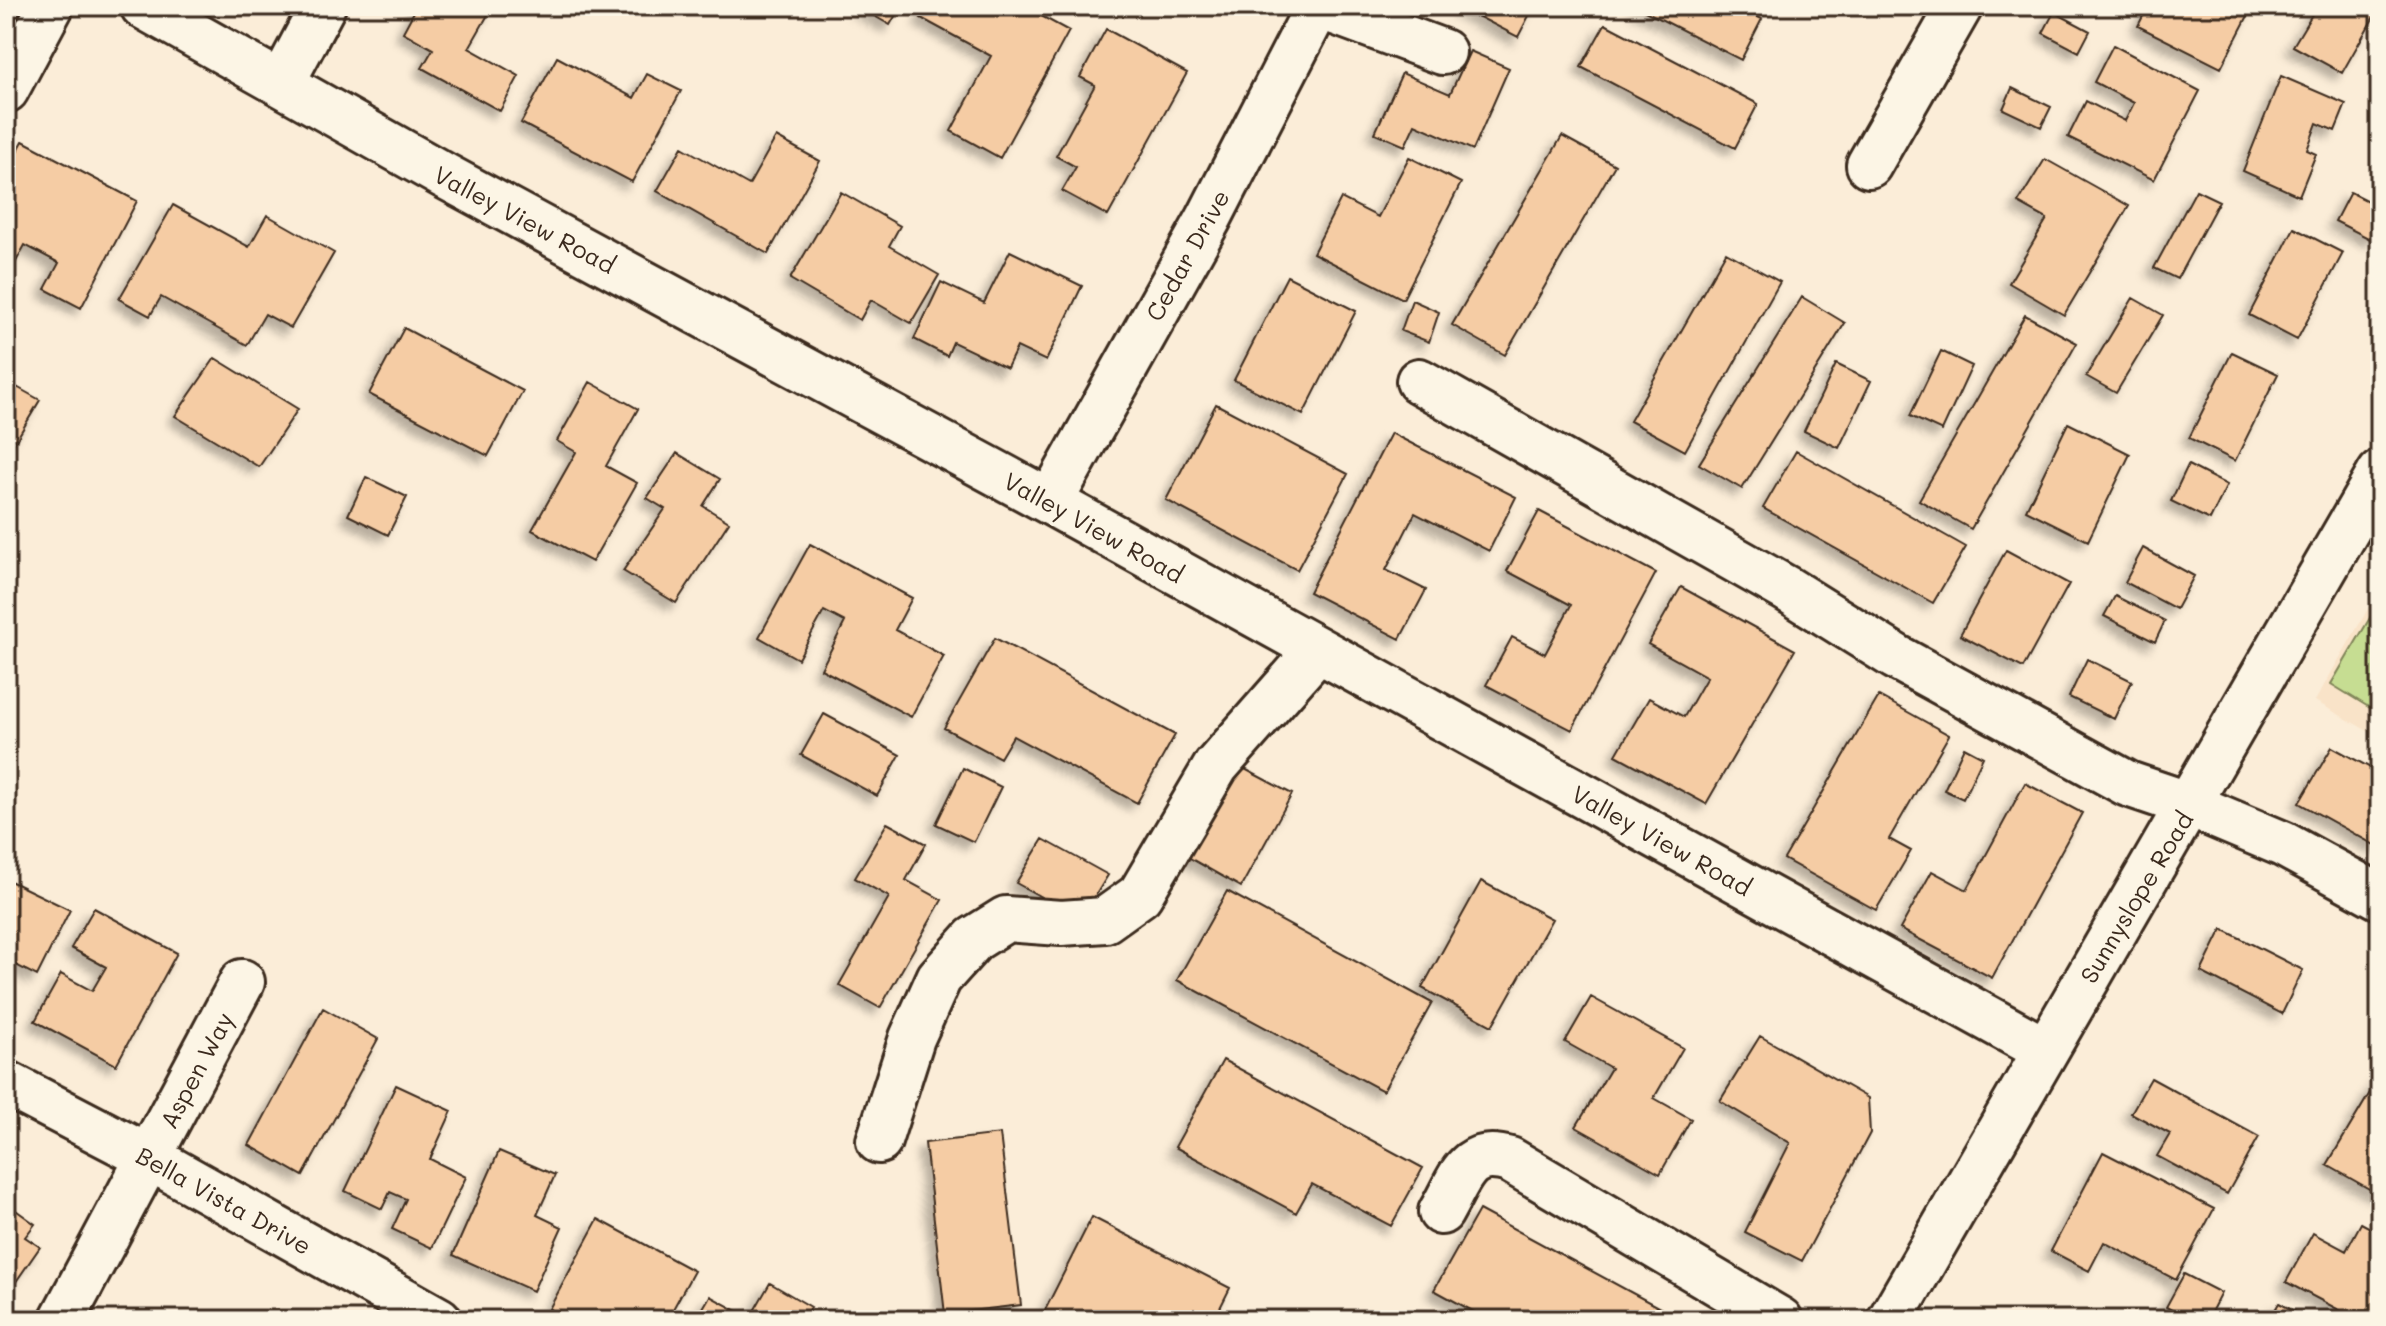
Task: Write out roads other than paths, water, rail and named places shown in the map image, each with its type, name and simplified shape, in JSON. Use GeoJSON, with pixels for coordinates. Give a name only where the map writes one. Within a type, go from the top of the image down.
{"type":"FeatureCollection","features":[{"type":"Feature","properties":{"kind":"street"},"geometry":{"type":"LineString","coordinates":[[6,90],[51,6]]}},
{"type":"Feature","properties":{"kind":"street","name":"Valley View Road"},"geometry":{"type":"LineString","coordinates":[[143,6],[445,176],[1050,502],[2045,1050]]}},
{"type":"Feature","properties":{"kind":"street"},"geometry":{"type":"LineString","coordinates":[[282,83],[323,6]]}},
{"type":"Feature","properties":{"kind":"street"},"geometry":{"type":"LineString","coordinates":[[1318,6],[1443,52]]}},
{"type":"Feature","properties":{"kind":"street","name":"Cedar Drive"},"geometry":{"type":"LineString","coordinates":[[1050,502],[1208,220],[1318,6]]}},
{"type":"Feature","properties":{"kind":"street"},"geometry":{"type":"LineString","coordinates":[[1869,165],[1960,6]]}},
{"type":"Feature","properties":{"kind":"street"},"geometry":{"type":"LineString","coordinates":[[1419,381],[1787,589],[1896,657],[2128,784],[2283,844],[2380,897]]}},
{"type":"Feature","properties":{"kind":"street","name":"Sunnyslope Road"},"geometry":{"type":"LineString","coordinates":[[1890,1320],[2045,1050],[2175,800],[2380,473]]}},
{"type":"Feature","properties":{"kind":"street"},"geometry":{"type":"LineString","coordinates":[[879,1141],[912,1038],[939,978],[974,939],[1006,919],[1061,923],[1105,920],[1140,895],[1216,766],[1317,651]]}},
{"type":"Feature","properties":{"kind":"street","name":"Aspen Way"},"geometry":{"type":"LineString","coordinates":[[62,1320],[242,982]]}},
{"type":"Feature","properties":{"kind":"street","name":"Bella Vista Drive"},"geometry":{"type":"LineString","coordinates":[[6,1083],[150,1158],[439,1320]]}},
{"type":"Feature","properties":{"kind":"street"},"geometry":{"type":"LineString","coordinates":[[1441,1212],[1470,1161],[1487,1154],[1510,1160],[1780,1320]]}}]}
